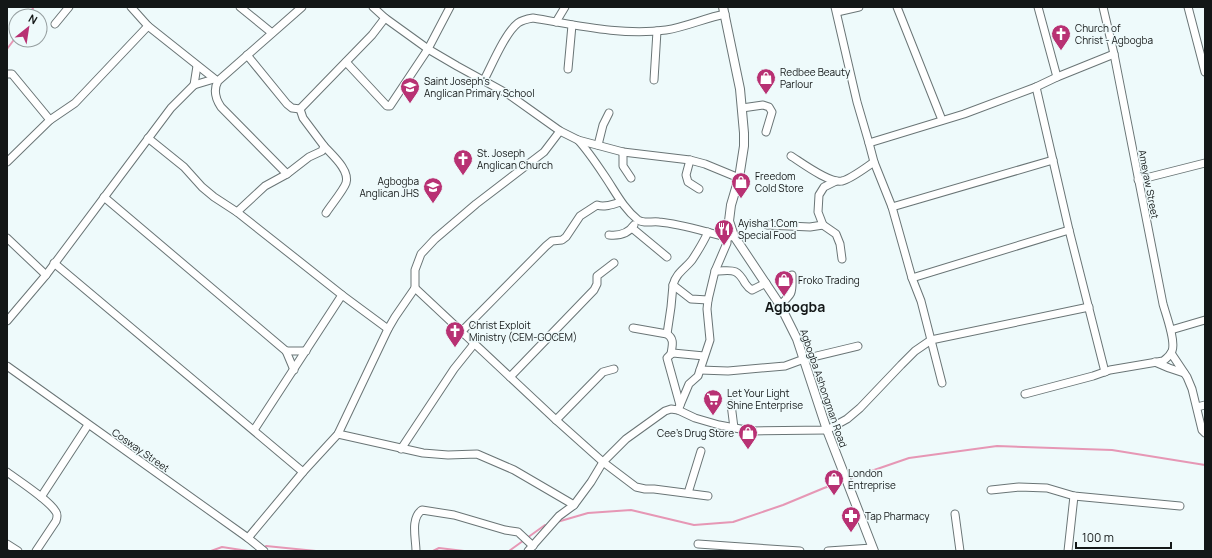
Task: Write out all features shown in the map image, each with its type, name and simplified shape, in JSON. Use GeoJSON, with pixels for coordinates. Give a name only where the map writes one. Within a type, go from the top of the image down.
{"type":"FeatureCollection","features":[{"type":"Feature","properties":{"kind":"street"},"geometry":{"type":"LineString","coordinates":[[55,24],[69,7]]}},
{"type":"Feature","properties":{"kind":"street"},"geometry":{"type":"LineString","coordinates":[[131,7],[148,26],[216,80]]}},
{"type":"Feature","properties":{"kind":"street"},"geometry":{"type":"LineString","coordinates":[[240,7],[272,33]]}},
{"type":"Feature","properties":{"kind":"street"},"geometry":{"type":"LineString","coordinates":[[7,321],[46,275],[172,108],[194,85],[216,80],[302,7]]}},
{"type":"Feature","properties":{"kind":"street"},"geometry":{"type":"LineString","coordinates":[[373,7],[385,18],[428,49],[514,98],[560,131],[578,140],[623,152],[690,160],[739,178]]}},
{"type":"Feature","properties":{"kind":"street"},"geometry":{"type":"LineString","coordinates":[[346,62],[388,107],[390,106],[428,49],[450,7]]}},
{"type":"Feature","properties":{"kind":"street"},"geometry":{"type":"LineString","coordinates":[[556,22],[565,7]]}},
{"type":"Feature","properties":{"kind":"street"},"geometry":{"type":"LineString","coordinates":[[859,7],[836,10],[857,102],[874,162],[892,207],[912,278],[921,301],[942,383]]}},
{"type":"Feature","properties":{"kind":"street"},"geometry":{"type":"LineString","coordinates":[[896,7],[942,120]]}},
{"type":"Feature","properties":{"kind":"street"},"geometry":{"type":"LineString","coordinates":[[1038,7],[1057,77]]}},
{"type":"Feature","properties":{"kind":"street","name":"Ameyaw Street"},"geometry":{"type":"LineString","coordinates":[[1103,7],[1114,54],[1163,304],[1170,330],[1173,347],[1170,353]]}},
{"type":"Feature","properties":{"kind":"street"},"geometry":{"type":"LineString","coordinates":[[1188,7],[1205,72]]}},
{"type":"Feature","properties":{"kind":"street"},"geometry":{"type":"LineString","coordinates":[[484,80],[509,33],[517,24],[524,20],[533,18],[572,25],[623,31],[656,31],[682,26],[724,10]]}},
{"type":"Feature","properties":{"kind":"street","name":"Agbogba Ashongman Road"},"geometry":{"type":"LineString","coordinates":[[724,10],[740,90],[744,146],[739,178],[729,215],[731,237],[766,283],[780,305],[797,339],[827,430],[873,549]]}},
{"type":"Feature","properties":{"kind":"street"},"geometry":{"type":"LineString","coordinates":[[300,109],[372,35],[385,18]]}},
{"type":"Feature","properties":{"kind":"street"},"geometry":{"type":"LineString","coordinates":[[568,69],[572,25]]}},
{"type":"Feature","properties":{"kind":"street"},"geometry":{"type":"LineString","coordinates":[[7,162],[50,120],[75,103],[148,26]]}},
{"type":"Feature","properties":{"kind":"street"},"geometry":{"type":"LineString","coordinates":[[654,80],[656,31]]}},
{"type":"Feature","properties":{"kind":"street"},"geometry":{"type":"LineString","coordinates":[[869,143],[964,114],[1036,87],[1114,54]]}},
{"type":"Feature","properties":{"kind":"street"},"geometry":{"type":"LineString","coordinates":[[247,55],[287,104],[292,108],[300,109]]}},
{"type":"Feature","properties":{"kind":"street"},"geometry":{"type":"LineString","coordinates":[[194,85],[197,66]]}},
{"type":"Feature","properties":{"kind":"street"},"geometry":{"type":"LineString","coordinates":[[7,74],[12,74],[50,120]]}},
{"type":"Feature","properties":{"kind":"street"},"geometry":{"type":"LineString","coordinates":[[216,80],[216,100],[220,107],[288,174]]}},
{"type":"Feature","properties":{"kind":"street"},"geometry":{"type":"LineString","coordinates":[[1036,87],[1069,230],[1105,372]]}},
{"type":"Feature","properties":{"kind":"street"},"geometry":{"type":"LineString","coordinates":[[742,108],[763,105],[769,107],[772,112],[766,132]]}},
{"type":"Feature","properties":{"kind":"street"},"geometry":{"type":"LineString","coordinates":[[300,109],[303,118],[324,146],[340,163],[346,174],[346,183],[326,213]]}},
{"type":"Feature","properties":{"kind":"street"},"geometry":{"type":"LineString","coordinates":[[598,145],[609,113]]}},
{"type":"Feature","properties":{"kind":"street"},"geometry":{"type":"LineString","coordinates":[[248,538],[303,472],[338,434],[388,329],[415,288],[415,270],[421,254],[435,239],[476,204],[544,152],[560,131]]}},
{"type":"Feature","properties":{"kind":"street"},"geometry":{"type":"LineString","coordinates":[[148,138],[184,167],[202,187],[214,197],[237,212],[342,295],[388,329]]}},
{"type":"Feature","properties":{"kind":"street"},"geometry":{"type":"LineString","coordinates":[[578,140],[603,173],[621,202],[641,222],[659,222],[731,237]]}},
{"type":"Feature","properties":{"kind":"street"},"geometry":{"type":"LineString","coordinates":[[237,212],[265,186],[288,174],[309,157],[322,151],[324,146]]}},
{"type":"Feature","properties":{"kind":"street"},"geometry":{"type":"LineString","coordinates":[[623,152],[623,166],[630,178]]}},
{"type":"Feature","properties":{"kind":"street"},"geometry":{"type":"LineString","coordinates":[[791,156],[823,176],[836,181]]}},
{"type":"Feature","properties":{"kind":"street"},"geometry":{"type":"LineString","coordinates":[[690,160],[686,175],[688,182],[699,189]]}},
{"type":"Feature","properties":{"kind":"street"},"geometry":{"type":"LineString","coordinates":[[892,207],[1053,160]]}},
{"type":"Feature","properties":{"kind":"street"},"geometry":{"type":"LineString","coordinates":[[823,226],[818,212],[819,195],[824,188],[836,181],[845,180],[874,162]]}},
{"type":"Feature","properties":{"kind":"street"},"geometry":{"type":"LineString","coordinates":[[1138,180],[1205,163]]}},
{"type":"Feature","properties":{"kind":"street"},"geometry":{"type":"LineString","coordinates":[[104,197],[286,351],[294,370]]}},
{"type":"Feature","properties":{"kind":"street"},"geometry":{"type":"LineString","coordinates":[[461,332],[546,246],[552,241],[562,240],[566,237],[580,216],[597,205],[608,206],[621,202]]}},
{"type":"Feature","properties":{"kind":"street"},"geometry":{"type":"LineString","coordinates":[[609,235],[619,236],[632,228],[638,220]]}},
{"type":"Feature","properties":{"kind":"street"},"geometry":{"type":"LineString","coordinates":[[767,225],[810,227],[823,226],[836,234],[840,244],[842,259]]}},
{"type":"Feature","properties":{"kind":"street"},"geometry":{"type":"LineString","coordinates":[[632,228],[667,257]]}},
{"type":"Feature","properties":{"kind":"street"},"geometry":{"type":"LineString","coordinates":[[912,278],[1069,230]]}},
{"type":"Feature","properties":{"kind":"street"},"geometry":{"type":"LineString","coordinates":[[667,334],[674,277],[691,260],[704,242],[708,232]]}},
{"type":"Feature","properties":{"kind":"street"},"geometry":{"type":"LineString","coordinates":[[679,408],[689,384],[698,376],[710,340],[707,309],[708,300],[715,271],[727,242],[731,237]]}},
{"type":"Feature","properties":{"kind":"street"},"geometry":{"type":"LineString","coordinates":[[7,238],[46,275]]}},
{"type":"Feature","properties":{"kind":"street"},"geometry":{"type":"LineString","coordinates":[[54,263],[303,472]]}},
{"type":"Feature","properties":{"kind":"street"},"geometry":{"type":"LineString","coordinates":[[510,377],[594,290],[597,284],[597,276],[614,263]]}},
{"type":"Feature","properties":{"kind":"street"},"geometry":{"type":"LineString","coordinates":[[715,271],[737,272],[752,290],[766,283]]}},
{"type":"Feature","properties":{"kind":"street"},"geometry":{"type":"LineString","coordinates":[[780,305],[791,296],[792,275]]}},
{"type":"Feature","properties":{"kind":"street"},"geometry":{"type":"LineString","coordinates":[[673,285],[691,299],[708,300]]}},
{"type":"Feature","properties":{"kind":"street"},"geometry":{"type":"LineString","coordinates":[[415,288],[556,420],[603,462],[636,487],[708,496]]}},
{"type":"Feature","properties":{"kind":"street"},"geometry":{"type":"LineString","coordinates":[[254,430],[342,295]]}},
{"type":"Feature","properties":{"kind":"street"},"geometry":{"type":"LineString","coordinates":[[416,551],[415,520],[422,510],[454,515],[505,530],[518,532],[527,541],[530,548],[559,516],[574,505],[591,482],[603,462],[626,438],[665,411],[679,408],[695,418],[718,425],[751,431],[827,430],[847,419],[860,408],[901,364],[915,351],[931,340],[1089,307]]}},
{"type":"Feature","properties":{"kind":"street"},"geometry":{"type":"LineString","coordinates":[[1170,330],[1205,320]]}},
{"type":"Feature","properties":{"kind":"street"},"geometry":{"type":"LineString","coordinates":[[633,328],[667,334],[672,338],[671,354],[667,358],[679,408]]}},
{"type":"Feature","properties":{"kind":"street"},"geometry":{"type":"LineString","coordinates":[[401,449],[454,369],[474,344]]}},
{"type":"Feature","properties":{"kind":"street"},"geometry":{"type":"LineString","coordinates":[[700,370],[728,371],[785,366],[804,359],[858,346]]}},
{"type":"Feature","properties":{"kind":"street"},"geometry":{"type":"LineString","coordinates":[[286,351],[306,351]]}},
{"type":"Feature","properties":{"kind":"street"},"geometry":{"type":"LineString","coordinates":[[1025,394],[1105,372],[1163,361],[1169,356],[1170,353],[1184,373],[1192,388],[1202,430],[1205,433]]}},
{"type":"Feature","properties":{"kind":"street"},"geometry":{"type":"LineString","coordinates":[[671,354],[704,356]]}},
{"type":"Feature","properties":{"kind":"street"},"geometry":{"type":"LineString","coordinates":[[1155,362],[1184,373]]}},
{"type":"Feature","properties":{"kind":"street","name":"Cosway Street"},"geometry":{"type":"LineString","coordinates":[[7,366],[248,538],[264,551]]}},
{"type":"Feature","properties":{"kind":"street"},"geometry":{"type":"LineString","coordinates":[[556,420],[603,372],[614,369]]}},
{"type":"Feature","properties":{"kind":"street"},"geometry":{"type":"LineString","coordinates":[[731,404],[734,428]]}},
{"type":"Feature","properties":{"kind":"street"},"geometry":{"type":"LineString","coordinates":[[1197,407],[1205,405]]}},
{"type":"Feature","properties":{"kind":"street"},"geometry":{"type":"LineString","coordinates":[[41,497],[88,425]]}},
{"type":"Feature","properties":{"kind":"street"},"geometry":{"type":"LineString","coordinates":[[338,434],[423,453],[448,455],[477,454],[514,470],[574,505]]}},
{"type":"Feature","properties":{"kind":"street"},"geometry":{"type":"LineString","coordinates":[[688,493],[701,451]]}},
{"type":"Feature","properties":{"kind":"street"},"geometry":{"type":"LineString","coordinates":[[7,472],[41,497],[58,516],[36,551]]}},
{"type":"Feature","properties":{"kind":"street"},"geometry":{"type":"LineString","coordinates":[[991,490],[1047,488],[1074,496],[1180,506]]}},
{"type":"Feature","properties":{"kind":"street"},"geometry":{"type":"LineString","coordinates":[[1068,551],[1074,496]]}},
{"type":"Feature","properties":{"kind":"street"},"geometry":{"type":"LineString","coordinates":[[955,514],[960,551]]}},
{"type":"Feature","properties":{"kind":"street"},"geometry":{"type":"LineString","coordinates":[[7,544],[18,551]]}},
{"type":"Feature","properties":{"kind":"street"},"geometry":{"type":"LineString","coordinates":[[698,544],[800,551]]}},
{"type":"Feature","properties":{"kind":"street"},"geometry":{"type":"LineString","coordinates":[[828,551],[873,549]]}},
{"type":"Feature","properties":{"kind":"waterway"},"geometry":{"type":"LineString","coordinates":[[848,479],[909,458],[997,446],[1112,450],[1205,465]]}},
{"type":"Feature","properties":{"kind":"waterway"},"geometry":{"type":"LineString","coordinates":[[557,522],[588,513],[631,510],[694,525],[733,522],[783,505],[844,481]]}},
{"type":"Feature","properties":{"kind":"waterway"},"geometry":{"type":"LineString","coordinates":[[509,551],[545,525]]}},
{"type":"Feature","properties":{"kind":"waterway"},"geometry":{"type":"LineString","coordinates":[[266,546],[316,551]]}},
{"type":"Feature","properties":{"kind":"waterway"},"geometry":{"type":"LineString","coordinates":[[211,551],[222,547],[248,551]]}},
{"type":"Feature","properties":{"kind":"waterway"},"geometry":{"type":"LineString","coordinates":[[433,551],[439,548],[464,551]]}},
{"type":"Feature","properties":{"kind":"place","name":"Church of Christ - Agbogba"},"geometry":{"type":"Point","coordinates":[1061,51]}},
{"type":"Feature","properties":{"kind":"place","name":"Redbee Beauty Parlour"},"geometry":{"type":"Point","coordinates":[766,95]}},
{"type":"Feature","properties":{"kind":"place","name":"Saint Joseph's Anglican Primary School"},"geometry":{"type":"Point","coordinates":[410,104]}},
{"type":"Feature","properties":{"kind":"place","name":"St. Joseph Anglican Church"},"geometry":{"type":"Point","coordinates":[463,176]}},
{"type":"Feature","properties":{"kind":"place","name":"Freedom Cold Store"},"geometry":{"type":"Point","coordinates":[741,199]}},
{"type":"Feature","properties":{"kind":"place","name":"Agbogba Anglican JHS"},"geometry":{"type":"Point","coordinates":[433,204]}},
{"type":"Feature","properties":{"kind":"place","name":"Ayisha 1.Com Special Food"},"geometry":{"type":"Point","coordinates":[724,246]}},
{"type":"Feature","properties":{"kind":"place","name":"Froko Trading"},"geometry":{"type":"Point","coordinates":[784,297]}},
{"type":"Feature","properties":{"kind":"place","name":"Christ Exploit Ministry (CEM-GOCEM)"},"geometry":{"type":"Point","coordinates":[455,348]}},
{"type":"Feature","properties":{"kind":"place","name":"Let Your Light Shine Enterprise"},"geometry":{"type":"Point","coordinates":[713,416]}},
{"type":"Feature","properties":{"kind":"place","name":"Cee's Drug Store"},"geometry":{"type":"Point","coordinates":[748,450]}},
{"type":"Feature","properties":{"kind":"place","name":"London Entreprise"},"geometry":{"type":"Point","coordinates":[834,496]}},
{"type":"Feature","properties":{"kind":"place","name":"Tap Pharmacy"},"geometry":{"type":"Point","coordinates":[851,533]}},
{"type":"Feature","properties":{"kind":"district","name":"Agbogba"},"geometry":{"type":"Point","coordinates":[795,307]}}]}
